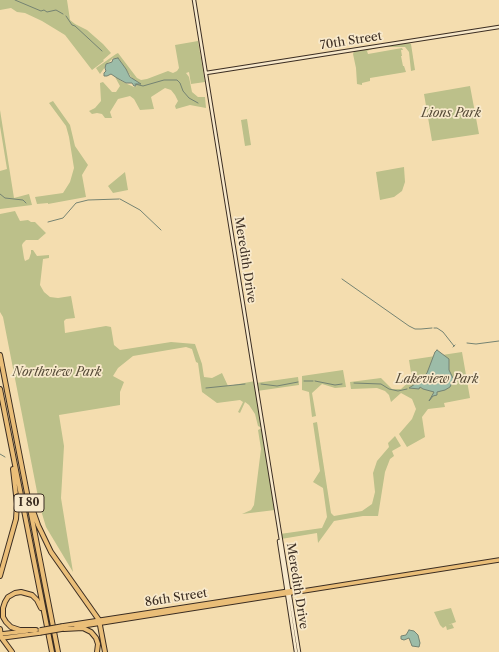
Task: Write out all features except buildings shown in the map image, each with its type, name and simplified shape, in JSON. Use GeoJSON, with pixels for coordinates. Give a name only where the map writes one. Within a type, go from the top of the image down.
{"type":"FeatureCollection","features":[{"type":"Feature","properties":{"kind":"highway","name":"I 80"},"geometry":{"type":"LineString","coordinates":[[0,355],[52,620],[60,652]]}},
{"type":"Feature","properties":{"kind":"highway","name":"I 80"},"geometry":{"type":"LineString","coordinates":[[0,389],[48,632]]}},
{"type":"Feature","properties":{"kind":"highway"},"geometry":{"type":"LineString","coordinates":[[0,576],[16,519],[17,504],[10,440]]}},
{"type":"Feature","properties":{"kind":"highway"},"geometry":{"type":"LineString","coordinates":[[27,493],[38,525],[52,552],[99,621],[105,652]]}},
{"type":"Feature","properties":{"kind":"highway"},"geometry":{"type":"LineString","coordinates":[[39,631],[20,630],[8,625],[3,617],[5,602],[8,597],[15,593],[21,592],[32,595],[40,604],[52,652]]}},
{"type":"Feature","properties":{"kind":"highway"},"geometry":{"type":"LineString","coordinates":[[63,628],[84,628],[91,632],[98,644],[97,652]]}},
{"type":"Feature","properties":{"kind":"highway"},"geometry":{"type":"LineString","coordinates":[[0,629],[1,636],[12,652]]}},
{"type":"Feature","properties":{"kind":"main road","name":"Meredith Drive"},"geometry":{"type":"LineString","coordinates":[[194,0],[297,652]]}},
{"type":"Feature","properties":{"kind":"main road","name":"70th Street"},"geometry":{"type":"LineString","coordinates":[[206,73],[499,27]]}},
{"type":"Feature","properties":{"kind":"main road","name":"86th Street"},"geometry":{"type":"LineString","coordinates":[[1,636],[63,628],[99,621],[499,560]]}},
{"type":"Feature","properties":{"kind":"green space"},"geometry":{"type":"Polygon","coordinates":[[[0,0],[67,0],[70,20],[87,30],[111,53],[103,60],[104,61],[92,70],[65,35],[25,13],[17,12],[11,8],[0,10],[0,0]]]}},
{"type":"Feature","properties":{"kind":"green space"},"geometry":{"type":"Polygon","coordinates":[[[198,41],[205,82],[191,84],[189,72],[186,73],[189,77],[192,92],[198,97],[205,97],[206,108],[190,105],[176,109],[175,106],[178,101],[175,95],[171,90],[165,88],[151,97],[154,109],[140,110],[134,99],[130,96],[118,99],[110,112],[112,118],[105,118],[102,114],[92,114],[89,111],[95,108],[101,101],[100,83],[103,82],[112,92],[116,92],[120,86],[115,77],[134,87],[137,86],[136,82],[118,58],[113,58],[100,74],[96,68],[116,54],[118,53],[137,78],[141,80],[168,71],[173,73],[177,71],[179,68],[175,45],[198,41]]]}},
{"type":"Feature","properties":{"kind":"green space"},"geometry":{"type":"Polygon","coordinates":[[[409,43],[411,44],[415,70],[411,71],[409,52],[405,47],[384,47],[372,49],[367,51],[368,54],[402,48],[403,50],[401,50],[401,56],[406,72],[370,78],[370,81],[362,83],[362,85],[357,84],[353,54],[354,51],[409,43]]]}},
{"type":"Feature","properties":{"kind":"green space","name":"Lions Park"},"geometry":{"type":"Polygon","coordinates":[[[470,86],[479,134],[432,141],[424,94],[470,86]]]}},
{"type":"Feature","properties":{"kind":"green space"},"geometry":{"type":"Polygon","coordinates":[[[53,101],[70,125],[75,146],[88,165],[82,175],[86,197],[48,204],[37,204],[35,197],[63,193],[70,182],[74,168],[66,126],[49,103],[53,101]]]}},
{"type":"Feature","properties":{"kind":"green space"},"geometry":{"type":"Polygon","coordinates":[[[0,110],[14,198],[29,194],[32,205],[0,209],[0,171],[7,169],[0,126],[0,110]]]}},
{"type":"Feature","properties":{"kind":"green space"},"geometry":{"type":"Polygon","coordinates":[[[247,119],[251,145],[245,146],[241,120],[247,119]]]}},
{"type":"Feature","properties":{"kind":"green space"},"geometry":{"type":"Polygon","coordinates":[[[404,167],[405,182],[402,191],[394,197],[380,200],[376,172],[404,167]]]}},
{"type":"Feature","properties":{"kind":"green space"},"geometry":{"type":"Polygon","coordinates":[[[125,172],[128,190],[113,193],[108,186],[125,172]]]}},
{"type":"Feature","properties":{"kind":"green space","name":"Northview Park"},"geometry":{"type":"Polygon","coordinates":[[[15,211],[20,221],[28,220],[35,222],[46,233],[38,240],[26,240],[23,243],[24,258],[25,261],[29,259],[31,250],[33,250],[37,256],[49,255],[49,258],[43,259],[40,285],[44,292],[50,297],[58,298],[71,296],[75,318],[66,319],[64,321],[65,333],[106,326],[111,327],[114,345],[120,350],[171,342],[195,344],[202,364],[204,377],[212,378],[222,373],[228,386],[255,381],[256,383],[298,377],[299,385],[257,391],[275,510],[242,514],[251,510],[254,505],[261,449],[258,430],[262,428],[258,426],[255,414],[249,405],[245,402],[240,413],[238,412],[243,402],[240,400],[217,403],[202,392],[198,363],[196,362],[192,349],[186,347],[133,356],[118,368],[113,376],[124,382],[120,392],[120,405],[59,415],[64,446],[61,498],[73,572],[46,527],[40,507],[3,317],[0,312],[0,214],[15,211]]]}},
{"type":"Feature","properties":{"kind":"green space","name":"Lakeview Park"},"geometry":{"type":"Polygon","coordinates":[[[462,352],[470,398],[444,403],[445,407],[428,409],[422,417],[425,437],[407,447],[399,434],[412,419],[416,409],[412,399],[401,393],[391,402],[389,395],[385,391],[377,388],[351,389],[350,382],[381,378],[392,389],[401,389],[412,379],[409,360],[462,352]]]}},
{"type":"Feature","properties":{"kind":"green space"},"geometry":{"type":"Polygon","coordinates":[[[343,370],[346,387],[335,388],[322,384],[312,393],[316,416],[312,417],[309,392],[302,390],[302,376],[343,370]]]}},
{"type":"Feature","properties":{"kind":"green space"},"geometry":{"type":"Polygon","coordinates":[[[317,422],[331,513],[334,516],[362,511],[372,504],[375,492],[373,473],[377,461],[389,447],[388,443],[395,436],[401,446],[392,451],[394,456],[390,459],[385,472],[378,516],[363,516],[334,521],[318,543],[317,533],[281,539],[280,534],[322,528],[327,517],[323,488],[313,482],[320,471],[313,423],[317,422]]]}},
{"type":"Feature","properties":{"kind":"green space"},"geometry":{"type":"Polygon","coordinates":[[[451,608],[456,622],[448,625],[452,624],[454,628],[447,630],[446,626],[443,628],[440,625],[434,612],[451,608]]]}},
{"type":"Feature","properties":{"kind":"shaded area"},"geometry":{"type":"Polygon","coordinates":[[[118,58],[130,77],[141,84],[136,84],[136,86],[134,86],[132,83],[126,83],[111,74],[104,76],[106,64],[112,62],[113,59],[118,58]]]}},
{"type":"Feature","properties":{"kind":"shaded area"},"geometry":{"type":"Polygon","coordinates":[[[437,350],[449,359],[449,370],[455,379],[450,387],[437,392],[437,395],[433,396],[429,401],[434,392],[420,387],[419,389],[409,388],[419,383],[427,373],[437,350]]]}},
{"type":"Feature","properties":{"kind":"shaded area"},"geometry":{"type":"Polygon","coordinates":[[[409,630],[414,631],[418,635],[420,643],[419,647],[412,646],[409,638],[404,640],[401,639],[401,636],[406,635],[409,630]]]}},
{"type":"Feature","properties":{"kind":"waterway"},"geometry":{"type":"LineString","coordinates":[[15,0],[41,11],[44,10],[47,12],[56,10],[63,14]]}},
{"type":"Feature","properties":{"kind":"waterway"},"geometry":{"type":"LineString","coordinates":[[66,16],[72,25],[75,26],[102,51]]}},
{"type":"Feature","properties":{"kind":"waterway"},"geometry":{"type":"LineString","coordinates":[[135,84],[143,86],[164,80],[177,80],[189,98],[198,103]]}},
{"type":"Feature","properties":{"kind":"waterway"},"geometry":{"type":"LineString","coordinates":[[0,194],[5,198],[23,200],[26,203]]}},
{"type":"Feature","properties":{"kind":"waterway"},"geometry":{"type":"LineString","coordinates":[[48,222],[63,218],[76,203],[88,200],[119,199]]}},
{"type":"Feature","properties":{"kind":"waterway"},"geometry":{"type":"LineString","coordinates":[[120,199],[140,210],[161,230]]}},
{"type":"Feature","properties":{"kind":"waterway"},"geometry":{"type":"LineString","coordinates":[[342,279],[409,326],[415,329],[432,328]]}},
{"type":"Feature","properties":{"kind":"waterway"},"geometry":{"type":"LineString","coordinates":[[434,328],[437,328],[443,332],[454,346]]}},
{"type":"Feature","properties":{"kind":"waterway"},"geometry":{"type":"LineString","coordinates":[[467,343],[476,344],[499,341]]}},
{"type":"Feature","properties":{"kind":"waterway"},"geometry":{"type":"LineString","coordinates":[[304,381],[313,381]]}},
{"type":"Feature","properties":{"kind":"waterway"},"geometry":{"type":"LineString","coordinates":[[315,381],[335,385],[342,384]]}},
{"type":"Feature","properties":{"kind":"waterway"},"geometry":{"type":"LineString","coordinates":[[261,384],[277,386],[298,382]]}},
{"type":"Feature","properties":{"kind":"waterway"},"geometry":{"type":"LineString","coordinates":[[354,383],[381,384],[389,389],[398,391],[407,389]]}},
{"type":"Feature","properties":{"kind":"waterway"},"geometry":{"type":"LineString","coordinates":[[206,388],[245,384]]}},
{"type":"Feature","properties":{"kind":"waterway"},"geometry":{"type":"LineString","coordinates":[[0,454],[5,457]]}}]}
